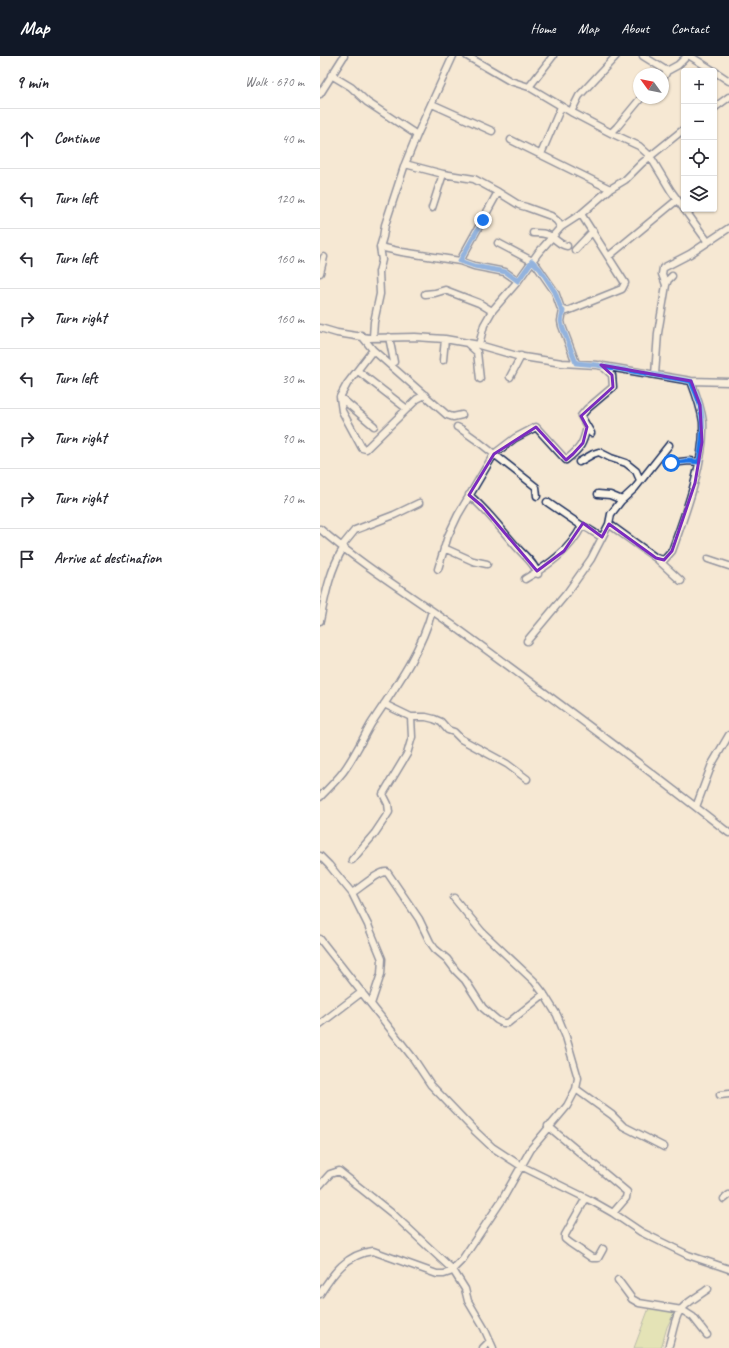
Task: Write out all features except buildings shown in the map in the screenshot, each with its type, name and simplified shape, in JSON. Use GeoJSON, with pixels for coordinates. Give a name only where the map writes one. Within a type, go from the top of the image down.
{"type":"FeatureCollection","features":[{"type":"Feature","properties":{"kind":"street"},"geometry":{"type":"LineString","coordinates":[[320,94],[344,56]]}},
{"type":"Feature","properties":{"kind":"street"},"geometry":{"type":"LineString","coordinates":[[373,337],[374,322],[380,294],[379,272],[382,260],[380,246],[384,237],[385,225],[405,164],[417,134],[453,56]]}},
{"type":"Feature","properties":{"kind":"street"},"geometry":{"type":"LineString","coordinates":[[467,56],[510,81],[529,86],[561,107],[639,146],[650,156],[677,200],[708,242]]}},
{"type":"Feature","properties":{"kind":"street"},"geometry":{"type":"LineString","coordinates":[[529,86],[553,56]]}},
{"type":"Feature","properties":{"kind":"street"},"geometry":{"type":"LineString","coordinates":[[571,112],[579,96],[616,56]]}},
{"type":"Feature","properties":{"kind":"street"},"geometry":{"type":"LineString","coordinates":[[643,56],[662,68]]}},
{"type":"Feature","properties":{"kind":"street"},"geometry":{"type":"LineString","coordinates":[[669,70],[678,65],[687,56]]}},
{"type":"Feature","properties":{"kind":"street"},"geometry":{"type":"LineString","coordinates":[[690,56],[709,68]]}},
{"type":"Feature","properties":{"kind":"street"},"geometry":{"type":"LineString","coordinates":[[717,73],[729,81]]}},
{"type":"Feature","properties":{"kind":"street"},"geometry":{"type":"LineString","coordinates":[[331,75],[351,87],[367,102],[417,134]]}},
{"type":"Feature","properties":{"kind":"street"},"geometry":{"type":"LineString","coordinates":[[717,106],[729,97]]}},
{"type":"Feature","properties":{"kind":"street"},"geometry":{"type":"LineString","coordinates":[[432,104],[492,131]]}},
{"type":"Feature","properties":{"kind":"street"},"geometry":{"type":"LineString","coordinates":[[611,133],[636,104]]}},
{"type":"Feature","properties":{"kind":"street"},"geometry":{"type":"LineString","coordinates":[[541,154],[561,107]]}},
{"type":"Feature","properties":{"kind":"street"},"geometry":{"type":"LineString","coordinates":[[479,345],[484,325],[492,311],[561,227],[581,214],[610,189],[625,180],[650,156],[681,132]]}},
{"type":"Feature","properties":{"kind":"street"},"geometry":{"type":"LineString","coordinates":[[511,140],[610,189]]}},
{"type":"Feature","properties":{"kind":"street"},"geometry":{"type":"LineString","coordinates":[[405,164],[443,174],[474,179],[519,205],[526,206],[551,216],[561,227]]}},
{"type":"Feature","properties":{"kind":"street"},"geometry":{"type":"LineString","coordinates":[[432,208],[443,174]]}},
{"type":"Feature","properties":{"kind":"street"},"geometry":{"type":"LineString","coordinates":[[460,261],[498,192]]}},
{"type":"Feature","properties":{"kind":"street"},"geometry":{"type":"LineString","coordinates":[[609,256],[677,200]]}},
{"type":"Feature","properties":{"kind":"street"},"geometry":{"type":"LineString","coordinates":[[563,311],[569,310],[623,287],[625,283],[581,214]]}},
{"type":"Feature","properties":{"kind":"street"},"geometry":{"type":"LineString","coordinates":[[666,285],[662,274],[663,268],[690,254],[729,228]]}},
{"type":"Feature","properties":{"kind":"street"},"geometry":{"type":"LineString","coordinates":[[575,250],[593,231]]}},
{"type":"Feature","properties":{"kind":"street"},"geometry":{"type":"LineString","coordinates":[[533,233],[542,233],[552,237],[562,245],[567,246]]}},
{"type":"Feature","properties":{"kind":"street"},"geometry":{"type":"LineString","coordinates":[[498,243],[532,261],[540,269],[555,292],[563,311],[561,321],[562,326],[576,363]]}},
{"type":"Feature","properties":{"kind":"street"},"geometry":{"type":"LineString","coordinates":[[380,246],[402,252],[460,261],[474,266],[506,272],[518,281]]}},
{"type":"Feature","properties":{"kind":"street"},"geometry":{"type":"LineString","coordinates":[[320,273],[324,257]]}},
{"type":"Feature","properties":{"kind":"street"},"geometry":{"type":"LineString","coordinates":[[656,375],[658,333],[666,285],[672,276]]}},
{"type":"Feature","properties":{"kind":"street"},"geometry":{"type":"LineString","coordinates":[[425,294],[445,290],[478,303],[492,311]]}},
{"type":"Feature","properties":{"kind":"street"},"geometry":{"type":"LineString","coordinates":[[320,328],[337,333],[361,336],[445,339],[479,345],[521,356],[562,363],[602,366],[691,381],[729,382]]}},
{"type":"Feature","properties":{"kind":"street"},"geometry":{"type":"LineString","coordinates":[[361,336],[373,350],[425,394],[447,415],[453,417],[462,415]]}},
{"type":"Feature","properties":{"kind":"street"},"geometry":{"type":"LineString","coordinates":[[389,337],[394,362]]}},
{"type":"Feature","properties":{"kind":"street"},"geometry":{"type":"LineString","coordinates":[[442,360],[445,339]]}},
{"type":"Feature","properties":{"kind":"street"},"geometry":{"type":"LineString","coordinates":[[468,344],[477,352],[480,379]]}},
{"type":"Feature","properties":{"kind":"street"},"geometry":{"type":"LineString","coordinates":[[373,350],[347,384],[340,397],[342,411],[364,450],[417,399],[425,394]]}},
{"type":"Feature","properties":{"kind":"street"},"geometry":{"type":"LineString","coordinates":[[510,377],[521,356]]}},
{"type":"Feature","properties":{"kind":"street"},"geometry":{"type":"LineString","coordinates":[[591,433],[581,416],[613,387],[612,375],[602,366]]}},
{"type":"Feature","properties":{"kind":"street"},"geometry":{"type":"LineString","coordinates":[[358,370],[407,409]]}},
{"type":"Feature","properties":{"kind":"street"},"geometry":{"type":"LineString","coordinates":[[656,558],[664,560],[672,551],[695,483],[702,442],[702,422],[700,405],[691,381]]}},
{"type":"Feature","properties":{"kind":"street"},"geometry":{"type":"LineString","coordinates":[[340,397],[374,426]]}},
{"type":"Feature","properties":{"kind":"street"},"geometry":{"type":"LineString","coordinates":[[457,427],[536,487],[538,496]]}},
{"type":"Feature","properties":{"kind":"street"},"geometry":{"type":"LineString","coordinates":[[438,569],[448,536],[458,514],[494,454],[515,438],[536,427],[566,460],[583,443],[587,427]]}},
{"type":"Feature","properties":{"kind":"street"},"geometry":{"type":"LineString","coordinates":[[527,641],[567,593],[591,559],[609,524],[611,514],[669,445]]}},
{"type":"Feature","properties":{"kind":"street"},"geometry":{"type":"LineString","coordinates":[[579,462],[599,452],[626,463],[636,471],[640,480]]}},
{"type":"Feature","properties":{"kind":"street"},"geometry":{"type":"LineString","coordinates":[[671,463],[689,461],[699,462]]}},
{"type":"Feature","properties":{"kind":"street"},"geometry":{"type":"LineString","coordinates":[[598,494],[610,495],[622,500]]}},
{"type":"Feature","properties":{"kind":"street"},"geometry":{"type":"LineString","coordinates":[[469,495],[482,506],[520,551],[530,560],[537,572]]}},
{"type":"Feature","properties":{"kind":"street"},"geometry":{"type":"LineString","coordinates":[[547,502],[582,526],[602,537]]}},
{"type":"Feature","properties":{"kind":"street"},"geometry":{"type":"LineString","coordinates":[[320,621],[328,584],[343,547],[355,530],[394,516],[419,503]]}},
{"type":"Feature","properties":{"kind":"street"},"geometry":{"type":"LineString","coordinates":[[609,524],[656,558],[680,581]]}},
{"type":"Feature","properties":{"kind":"street"},"geometry":{"type":"LineString","coordinates":[[525,579],[537,572],[564,551],[575,538],[582,526]]}},
{"type":"Feature","properties":{"kind":"street"},"geometry":{"type":"LineString","coordinates":[[320,528],[343,547],[650,771],[729,833]]}},
{"type":"Feature","properties":{"kind":"street"},"geometry":{"type":"LineString","coordinates":[[444,548],[473,561],[487,564]]}},
{"type":"Feature","properties":{"kind":"street"},"geometry":{"type":"LineString","coordinates":[[708,559],[729,566]]}},
{"type":"Feature","properties":{"kind":"street"},"geometry":{"type":"LineString","coordinates":[[320,797],[335,782],[344,770],[416,651],[432,611]]}},
{"type":"Feature","properties":{"kind":"street"},"geometry":{"type":"LineString","coordinates":[[384,704],[411,717],[426,717],[441,722],[448,730],[454,732],[461,739],[507,764],[527,779]]}},
{"type":"Feature","properties":{"kind":"street"},"geometry":{"type":"LineString","coordinates":[[352,860],[375,833],[389,812],[388,804],[383,794],[407,754],[412,737],[411,717]]}},
{"type":"Feature","properties":{"kind":"street"},"geometry":{"type":"LineString","coordinates":[[696,807],[715,759],[729,735]]}},
{"type":"Feature","properties":{"kind":"street"},"geometry":{"type":"LineString","coordinates":[[320,856],[352,893],[368,925],[382,959],[381,974],[371,1004]]}},
{"type":"Feature","properties":{"kind":"street"},"geometry":{"type":"LineString","coordinates":[[352,893],[378,874],[387,872],[419,918],[430,942],[435,949],[447,959],[456,971],[466,980],[483,1008],[497,1020],[503,1023],[508,1023],[544,994]]}},
{"type":"Feature","properties":{"kind":"street"},"geometry":{"type":"LineString","coordinates":[[320,1294],[344,1263],[362,1252],[373,1251],[437,1274],[444,1274],[453,1270],[462,1260],[502,1200],[530,1149],[548,1126],[559,1117],[576,1089],[578,1078],[566,1037],[557,1015],[544,994],[534,981],[482,932],[454,898]]}},
{"type":"Feature","properties":{"kind":"street"},"geometry":{"type":"LineString","coordinates":[[320,939],[432,1085],[492,1147],[521,1166],[586,1198],[641,1232],[688,1256],[729,1269]]}},
{"type":"Feature","properties":{"kind":"street"},"geometry":{"type":"LineString","coordinates":[[320,1024],[362,992]]}},
{"type":"Feature","properties":{"kind":"street"},"geometry":{"type":"LineString","coordinates":[[576,1089],[612,1115],[623,1126],[664,1147]]}},
{"type":"Feature","properties":{"kind":"street"},"geometry":{"type":"LineString","coordinates":[[720,1095],[729,1094]]}},
{"type":"Feature","properties":{"kind":"street"},"geometry":{"type":"LineString","coordinates":[[548,1126],[627,1192],[626,1198],[612,1213]]}},
{"type":"Feature","properties":{"kind":"street"},"geometry":{"type":"LineString","coordinates":[[321,1181],[337,1171],[344,1173],[358,1187],[394,1215],[453,1270],[465,1289],[468,1301],[493,1348]]}},
{"type":"Feature","properties":{"kind":"street"},"geometry":{"type":"LineString","coordinates":[[586,1198],[565,1235],[565,1239],[592,1258],[598,1258],[603,1250]]}},
{"type":"Feature","properties":{"kind":"street"},"geometry":{"type":"LineString","coordinates":[[618,1280],[632,1299],[639,1303],[682,1310],[693,1317],[707,1335]]}},
{"type":"Feature","properties":{"kind":"street"},"geometry":{"type":"LineString","coordinates":[[668,1348],[672,1331],[679,1313],[708,1289]]}},
{"type":"Feature","properties":{"kind":"street"},"geometry":{"type":"LineString","coordinates":[[483,1348],[490,1341]]}},
{"type":"Feature","properties":{"kind":"highlighted area"},"geometry":{"type":"Polygon","coordinates":[[[601,365],[691,381],[700,405],[702,442],[695,483],[672,551],[664,560],[656,558],[609,524],[602,537],[583,523],[564,551],[537,571],[482,506],[469,495],[494,454],[536,427],[566,460],[573,454],[583,443],[587,427],[581,416],[613,387],[612,375],[601,365]]]}},
{"type":"Feature","properties":{"kind":"green space"},"geometry":{"type":"Polygon","coordinates":[[[649,1308],[675,1311],[667,1327],[661,1348],[634,1348],[649,1308]]]}},
{"type":"Feature","properties":{"kind":"route"},"geometry":{"type":"LineString","coordinates":[[483,220],[460,261],[474,266],[484,266],[506,272],[518,281],[532,261],[540,269],[555,292],[563,311],[561,321],[562,326],[576,363],[597,365],[691,381],[700,405],[702,422],[702,442],[699,462],[682,461],[671,463]]}}]}
